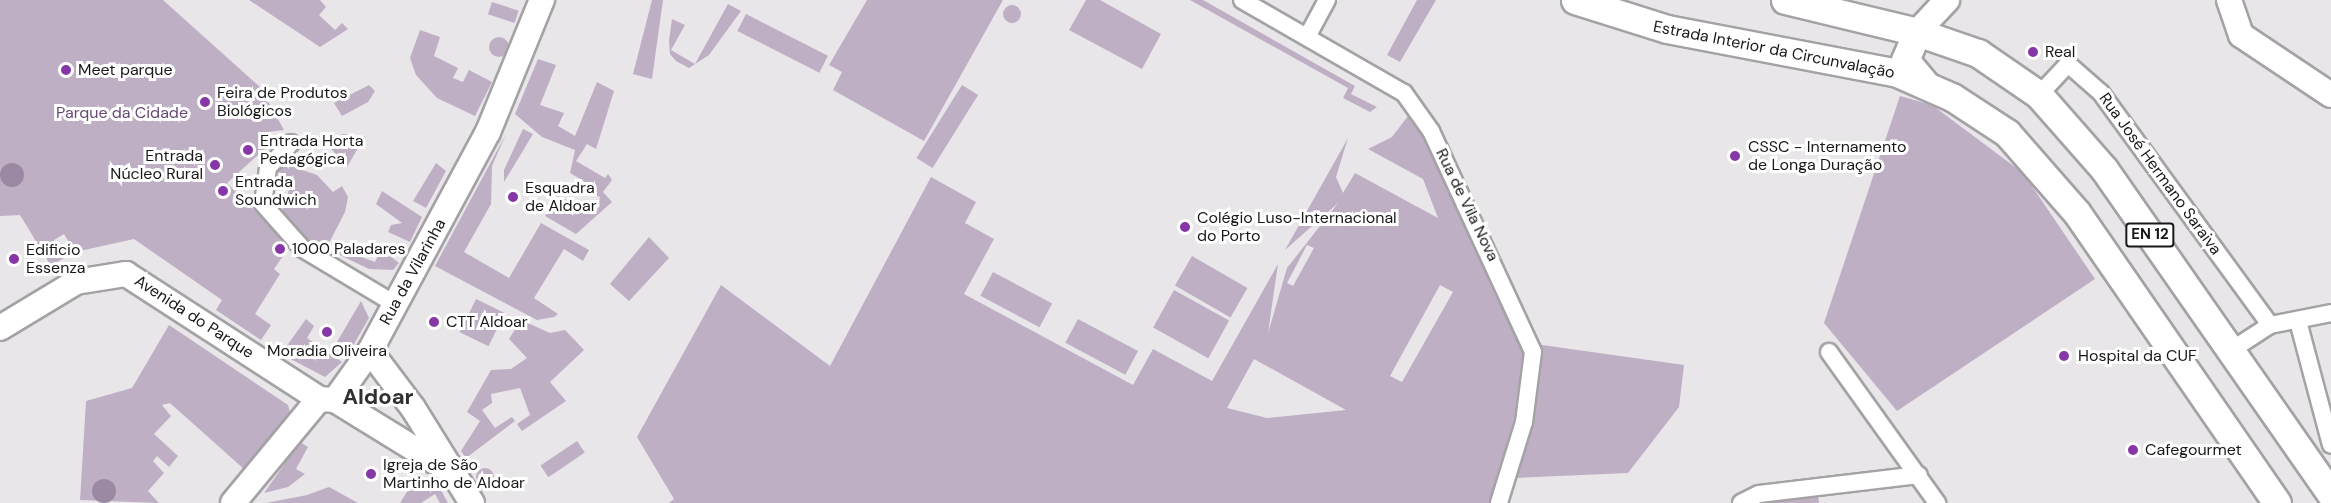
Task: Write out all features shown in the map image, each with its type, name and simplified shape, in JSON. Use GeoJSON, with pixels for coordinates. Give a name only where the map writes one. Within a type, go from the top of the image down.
{"type":"FeatureCollection","features":[{"type":"Feature","properties":{"kind":"main road","name":"Rua da Vilarinha"},"geometry":{"type":"LineString","coordinates":[[233,503],[370,351],[488,132],[542,0]]}},
{"type":"Feature","properties":{"kind":"main road","name":"Estrada Interior da Circunvalação"},"geometry":{"type":"LineString","coordinates":[[1575,0],[1657,27],[1896,73],[1926,85],[2007,133],[2043,170],[2277,503]]}},
{"type":"Feature","properties":{"kind":"main road","name":"EN 12"},"geometry":{"type":"LineString","coordinates":[[1785,0],[1917,32],[1978,53],[2039,95],[2104,169],[2331,495]]}},
{"type":"Feature","properties":{"kind":"main road"},"geometry":{"type":"LineString","coordinates":[[1926,85],[1905,60],[1917,32],[1947,0]]}},
{"type":"Feature","properties":{"kind":"main road"},"geometry":{"type":"LineString","coordinates":[[2229,0],[2241,35],[2331,95]]}},
{"type":"Feature","properties":{"kind":"main road","name":"Avenida do Parque"},"geometry":{"type":"LineString","coordinates":[[0,328],[76,282],[126,274],[327,400],[451,472]]}},
{"type":"Feature","properties":{"kind":"main road"},"geometry":{"type":"LineString","coordinates":[[370,351],[413,408],[472,503]]}},
{"type":"Feature","properties":{"kind":"street","name":"Rua de Vila Nova"},"geometry":{"type":"LineString","coordinates":[[1242,0],[1404,93],[1431,131],[1533,352],[1524,422],[1499,503]]}},
{"type":"Feature","properties":{"kind":"street"},"geometry":{"type":"LineString","coordinates":[[1307,37],[1327,0]]}},
{"type":"Feature","properties":{"kind":"street","name":"Rua José Hermano Saraiva"},"geometry":{"type":"LineString","coordinates":[[2039,95],[2068,64],[2101,93],[2270,325]]}},
{"type":"Feature","properties":{"kind":"street"},"geometry":{"type":"LineString","coordinates":[[291,143],[268,168],[264,204],[303,249],[395,304]]}},
{"type":"Feature","properties":{"kind":"street"},"geometry":{"type":"LineString","coordinates":[[2230,351],[2270,325],[2331,313]]}},
{"type":"Feature","properties":{"kind":"street"},"geometry":{"type":"LineString","coordinates":[[2298,321],[2331,445]]}},
{"type":"Feature","properties":{"kind":"street"},"geometry":{"type":"LineString","coordinates":[[1829,352],[1937,503]]}},
{"type":"Feature","properties":{"kind":"street"},"geometry":{"type":"LineString","coordinates":[[1741,503],[1759,494],[1919,475]]}},
{"type":"Feature","properties":{"kind":"green space","name":"Parque da Cidade"},"geometry":{"type":"Polygon","coordinates":[[[0,0],[163,0],[260,87],[284,130],[268,132],[268,146],[227,183],[290,246],[274,269],[280,274],[255,314],[271,325],[261,340],[216,310],[222,300],[134,239],[75,252],[64,234],[54,240],[64,258],[51,266],[20,215],[0,216],[0,0]]]}},
{"type":"Feature","properties":{"kind":"green space"},"geometry":{"type":"Polygon","coordinates":[[[249,0],[320,0],[326,7],[319,15],[335,30],[342,23],[348,29],[320,47],[249,0]]]}},
{"type":"Feature","properties":{"kind":"green space"},"geometry":{"type":"Polygon","coordinates":[[[652,0],[663,0],[652,79],[633,74],[652,0]]]}},
{"type":"Feature","properties":{"kind":"green space"},"geometry":{"type":"Polygon","coordinates":[[[867,0],[1003,0],[924,141],[833,90],[842,72],[829,65],[867,0]]]}},
{"type":"Feature","properties":{"kind":"green space"},"geometry":{"type":"Polygon","coordinates":[[[1086,0],[1100,0],[1161,34],[1142,69],[1069,30],[1086,0]]]}},
{"type":"Feature","properties":{"kind":"green space"},"geometry":{"type":"Polygon","coordinates":[[[1190,0],[1203,0],[1355,86],[1351,94],[1377,107],[1370,112],[1343,98],[1348,88],[1190,0]]]}},
{"type":"Feature","properties":{"kind":"green space"},"geometry":{"type":"Polygon","coordinates":[[[1417,0],[1436,0],[1400,62],[1387,55],[1417,0]]]}},
{"type":"Feature","properties":{"kind":"green space"},"geometry":{"type":"Polygon","coordinates":[[[492,2],[519,11],[515,23],[488,14],[492,2]]]}},
{"type":"Feature","properties":{"kind":"green space"},"geometry":{"type":"Polygon","coordinates":[[[728,4],[741,11],[709,55],[689,68],[676,61],[670,54],[672,19],[685,25],[671,50],[695,64],[728,4]]]}},
{"type":"Feature","properties":{"kind":"green space"},"geometry":{"type":"Polygon","coordinates":[[[1012,5],[1018,8],[1021,14],[1018,20],[1012,23],[1006,20],[1003,14],[1006,8],[1012,5]]]}},
{"type":"Feature","properties":{"kind":"green space"},"geometry":{"type":"Polygon","coordinates":[[[746,14],[828,56],[819,73],[737,31],[746,14]]]}},
{"type":"Feature","properties":{"kind":"green space"},"geometry":{"type":"Polygon","coordinates":[[[420,30],[440,37],[434,56],[458,68],[453,78],[463,82],[469,70],[492,82],[475,116],[437,98],[416,75],[410,58],[420,30]]]}},
{"type":"Feature","properties":{"kind":"green space"},"geometry":{"type":"Polygon","coordinates":[[[495,37],[503,37],[509,43],[509,51],[503,57],[495,57],[489,51],[489,43],[495,37]]]}},
{"type":"Feature","properties":{"kind":"green space"},"geometry":{"type":"Polygon","coordinates":[[[538,59],[556,65],[540,105],[564,113],[558,126],[575,136],[597,82],[614,91],[596,149],[587,144],[576,161],[605,178],[608,174],[612,180],[603,192],[612,202],[576,234],[545,216],[557,196],[597,212],[600,197],[581,188],[584,181],[570,173],[575,150],[542,137],[515,114],[538,59]]]}},
{"type":"Feature","properties":{"kind":"green space"},"geometry":{"type":"Polygon","coordinates":[[[369,85],[375,91],[368,102],[342,116],[334,103],[369,85]]]}},
{"type":"Feature","properties":{"kind":"green space"},"geometry":{"type":"Polygon","coordinates":[[[962,85],[978,95],[933,168],[916,158],[962,85]]]}},
{"type":"Feature","properties":{"kind":"green space"},"geometry":{"type":"Polygon","coordinates":[[[1900,96],[1932,105],[2023,173],[2095,279],[1897,411],[1824,323],[1900,96]]]}},
{"type":"Feature","properties":{"kind":"green space"},"geometry":{"type":"Polygon","coordinates":[[[1408,116],[1428,140],[1533,352],[1490,503],[669,503],[674,499],[637,437],[721,285],[830,366],[931,177],[976,202],[965,223],[994,239],[964,294],[1133,385],[1153,349],[1212,381],[1278,264],[1268,333],[1287,268],[1338,203],[1285,250],[1348,138],[1336,177],[1343,193],[1355,173],[1438,218],[1423,179],[1368,149],[1392,137],[1408,116]],[[1307,245],[1287,283],[1293,286],[1314,248],[1307,245]],[[1440,285],[1390,376],[1402,382],[1453,292],[1440,285]],[[1254,359],[1227,408],[1267,418],[1346,410],[1254,359]]]}},
{"type":"Feature","properties":{"kind":"green space"},"geometry":{"type":"Polygon","coordinates":[[[523,129],[533,134],[504,182],[504,170],[523,129]]]}},
{"type":"Feature","properties":{"kind":"green space"},"geometry":{"type":"Polygon","coordinates":[[[342,134],[365,136],[347,167],[326,143],[342,134]]]}},
{"type":"Feature","properties":{"kind":"green space"},"geometry":{"type":"Polygon","coordinates":[[[506,134],[492,166],[491,204],[464,252],[509,278],[541,223],[589,250],[583,261],[564,249],[534,298],[558,314],[554,317],[537,320],[435,266],[506,134]]]}},
{"type":"Feature","properties":{"kind":"green space"},"geometry":{"type":"Polygon","coordinates":[[[282,163],[317,175],[333,192],[342,186],[348,197],[345,212],[328,245],[375,262],[381,249],[399,263],[393,270],[369,269],[298,235],[275,209],[285,207],[289,189],[275,184],[282,163]]]}},
{"type":"Feature","properties":{"kind":"green space"},"geometry":{"type":"Polygon","coordinates":[[[436,163],[446,171],[426,208],[413,201],[436,163]]]}},
{"type":"Feature","properties":{"kind":"green space"},"geometry":{"type":"Polygon","coordinates":[[[382,191],[422,217],[410,242],[388,232],[391,225],[402,223],[376,204],[382,191]]]}},
{"type":"Feature","properties":{"kind":"green space"},"geometry":{"type":"Polygon","coordinates":[[[649,237],[669,258],[629,301],[610,284],[649,237]]]}},
{"type":"Feature","properties":{"kind":"green space"},"geometry":{"type":"Polygon","coordinates":[[[1192,256],[1247,288],[1230,317],[1175,285],[1192,256]]]}},
{"type":"Feature","properties":{"kind":"green space"},"geometry":{"type":"Polygon","coordinates":[[[993,272],[1052,303],[1039,327],[980,296],[993,272]]]}},
{"type":"Feature","properties":{"kind":"green space"},"geometry":{"type":"Polygon","coordinates":[[[1174,290],[1229,321],[1208,358],[1153,328],[1174,290]]]}},
{"type":"Feature","properties":{"kind":"green space"},"geometry":{"type":"Polygon","coordinates":[[[476,299],[505,313],[489,346],[460,332],[476,299]]]}},
{"type":"Feature","properties":{"kind":"green space"},"geometry":{"type":"Polygon","coordinates":[[[361,301],[369,318],[350,351],[337,342],[361,301]]]}},
{"type":"Feature","properties":{"kind":"green space"},"geometry":{"type":"Polygon","coordinates":[[[306,319],[314,326],[307,338],[342,362],[325,377],[281,354],[306,319]]]}},
{"type":"Feature","properties":{"kind":"green space"},"geometry":{"type":"Polygon","coordinates":[[[1078,319],[1138,351],[1125,375],[1065,343],[1078,319]]]}},
{"type":"Feature","properties":{"kind":"green space"},"geometry":{"type":"Polygon","coordinates":[[[521,320],[550,333],[565,330],[584,350],[550,382],[566,401],[522,431],[517,424],[530,415],[520,388],[491,394],[492,403],[482,410],[495,428],[512,417],[515,421],[466,458],[461,451],[480,421],[467,412],[491,370],[511,369],[527,358],[509,339],[521,320]]]}},
{"type":"Feature","properties":{"kind":"green space"},"geometry":{"type":"Polygon","coordinates":[[[169,325],[288,405],[291,416],[245,470],[170,403],[162,405],[171,416],[154,434],[178,456],[169,467],[157,456],[153,461],[164,473],[148,491],[159,503],[80,500],[86,401],[132,388],[169,325]]]}},
{"type":"Feature","properties":{"kind":"green space"},"geometry":{"type":"Polygon","coordinates":[[[1542,345],[1684,365],[1679,407],[1628,473],[1515,478],[1542,345]]]}},
{"type":"Feature","properties":{"kind":"green space"},"geometry":{"type":"Polygon","coordinates":[[[577,441],[585,453],[548,477],[541,466],[577,441]]]}},
{"type":"Feature","properties":{"kind":"green space"},"geometry":{"type":"Polygon","coordinates":[[[300,442],[308,447],[296,469],[305,474],[288,487],[264,493],[300,442]]]}},
{"type":"Feature","properties":{"kind":"green space"},"geometry":{"type":"Polygon","coordinates":[[[485,468],[491,471],[494,477],[491,483],[485,486],[479,483],[476,477],[479,471],[485,468]]]}},
{"type":"Feature","properties":{"kind":"green space"},"geometry":{"type":"Polygon","coordinates":[[[418,474],[442,492],[448,503],[440,503],[435,494],[421,503],[400,503],[418,474]]]}},
{"type":"Feature","properties":{"kind":"green space"},"geometry":{"type":"Polygon","coordinates":[[[329,487],[358,503],[266,503],[307,495],[329,487]]]}},
{"type":"Feature","properties":{"kind":"green space"},"geometry":{"type":"Polygon","coordinates":[[[1785,494],[1818,495],[1819,503],[1753,503],[1785,494]]]}},
{"type":"Feature","properties":{"kind":"shaded area"},"geometry":{"type":"Polygon","coordinates":[[[7,163],[17,163],[24,170],[24,180],[17,187],[7,187],[0,180],[0,170],[7,163]]]}},
{"type":"Feature","properties":{"kind":"shaded area"},"geometry":{"type":"Polygon","coordinates":[[[104,479],[112,483],[116,491],[112,499],[104,503],[96,499],[92,491],[96,483],[104,479]]]}},
{"type":"Feature","properties":{"kind":"place","name":"Real"},"geometry":{"type":"Point","coordinates":[2033,52]}},
{"type":"Feature","properties":{"kind":"place","name":"Meet parque"},"geometry":{"type":"Point","coordinates":[66,70]}},
{"type":"Feature","properties":{"kind":"place","name":"Feira de Produtos Biológicos"},"geometry":{"type":"Point","coordinates":[205,102]}},
{"type":"Feature","properties":{"kind":"place","name":"Entrada Horta Pedagógica"},"geometry":{"type":"Point","coordinates":[248,150]}},
{"type":"Feature","properties":{"kind":"place","name":"CSSC - Internamento de Longa Duração"},"geometry":{"type":"Point","coordinates":[1735,156]}},
{"type":"Feature","properties":{"kind":"place","name":"Entrada Núcleo Rural"},"geometry":{"type":"Point","coordinates":[215,165]}},
{"type":"Feature","properties":{"kind":"place","name":"Entrada Soundwich"},"geometry":{"type":"Point","coordinates":[223,191]}},
{"type":"Feature","properties":{"kind":"place","name":"Esquadra de Aldoar"},"geometry":{"type":"Point","coordinates":[513,197]}},
{"type":"Feature","properties":{"kind":"place","name":"Colégio Luso-Internacional do Porto"},"geometry":{"type":"Point","coordinates":[1185,227]}},
{"type":"Feature","properties":{"kind":"place","name":"1000 Paladares"},"geometry":{"type":"Point","coordinates":[280,249]}},
{"type":"Feature","properties":{"kind":"place","name":"Edificio Essenza"},"geometry":{"type":"Point","coordinates":[14,259]}},
{"type":"Feature","properties":{"kind":"place","name":"CTT Aldoar"},"geometry":{"type":"Point","coordinates":[434,322]}},
{"type":"Feature","properties":{"kind":"place","name":"Moradia Oliveira"},"geometry":{"type":"Point","coordinates":[327,332]}},
{"type":"Feature","properties":{"kind":"place","name":"Hospital da CUF"},"geometry":{"type":"Point","coordinates":[2064,356]}},
{"type":"Feature","properties":{"kind":"place","name":"Cafegourmet"},"geometry":{"type":"Point","coordinates":[2133,450]}},
{"type":"Feature","properties":{"kind":"place","name":"Igreja de São Martinho de Aldoar"},"geometry":{"type":"Point","coordinates":[371,474]}},
{"type":"Feature","properties":{"kind":"district","name":"Aldoar"},"geometry":{"type":"Point","coordinates":[378,397]}}]}
